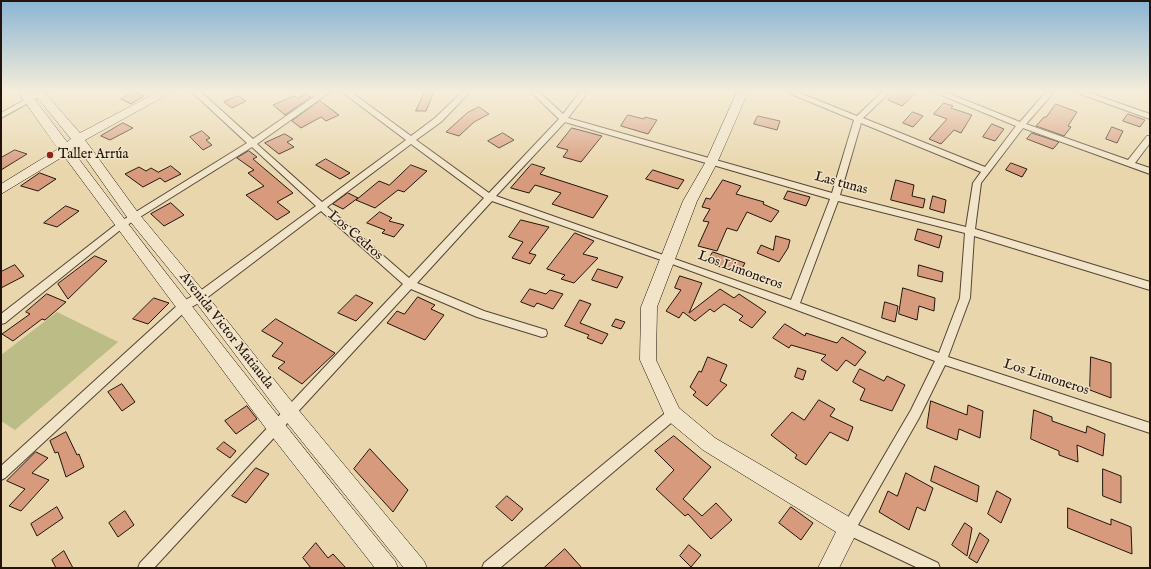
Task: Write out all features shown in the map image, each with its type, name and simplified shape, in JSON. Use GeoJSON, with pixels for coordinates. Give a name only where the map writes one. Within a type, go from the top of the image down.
{"type":"FeatureCollection","features":[{"type":"Feature","properties":{"kind":"main road","name":"Avenida Victor Matiauda"},"geometry":{"type":"LineString","coordinates":[[48,119],[65,150],[127,221],[200,297],[290,413],[417,568]]}},
{"type":"Feature","properties":{"kind":"main road","name":"Avenida Victor Matiauda"},"geometry":{"type":"LineString","coordinates":[[58,119],[78,139],[127,221],[184,306],[276,428],[388,568]]}},
{"type":"Feature","properties":{"kind":"main road"},"geometry":{"type":"LineString","coordinates":[[1,190],[65,150],[78,139],[117,119]]}},
{"type":"Feature","properties":{"kind":"main road"},"geometry":{"type":"LineString","coordinates":[[731,119],[711,163],[690,201],[649,307],[648,360],[673,414],[709,444],[849,528],[828,568]]}},
{"type":"Feature","properties":{"kind":"street","name":"Los Cedros"},"geometry":{"type":"LineString","coordinates":[[226,119],[322,207],[410,284],[481,314],[542,333]]}},
{"type":"Feature","properties":{"kind":"street"},"geometry":{"type":"LineString","coordinates":[[1,320],[127,221],[253,143],[288,119]]}},
{"type":"Feature","properties":{"kind":"street","name":"Los Limoneros"},"geometry":{"type":"LineString","coordinates":[[381,119],[489,197],[667,259],[942,359],[1150,428]]}},
{"type":"Feature","properties":{"kind":"street"},"geometry":{"type":"LineString","coordinates":[[1,474],[184,306],[200,297],[439,119]]}},
{"type":"Feature","properties":{"kind":"street"},"geometry":{"type":"LineString","coordinates":[[145,568],[562,119]]}},
{"type":"Feature","properties":{"kind":"street","name":"Las tunas"},"geometry":{"type":"LineString","coordinates":[[565,119],[711,163],[835,197],[970,231],[1150,286]]}},
{"type":"Feature","properties":{"kind":"street"},"geometry":{"type":"LineString","coordinates":[[794,305],[835,197],[858,119],[987,171]]}},
{"type":"Feature","properties":{"kind":"street"},"geometry":{"type":"LineString","coordinates":[[1005,119],[1150,171]]}},
{"type":"Feature","properties":{"kind":"street"},"geometry":{"type":"LineString","coordinates":[[933,568],[849,528],[915,414],[942,359],[964,298],[970,231],[977,183],[1027,119]]}},
{"type":"Feature","properties":{"kind":"street"},"geometry":{"type":"LineString","coordinates":[[1130,164],[1150,138]]}},
{"type":"Feature","properties":{"kind":"street"},"geometry":{"type":"LineString","coordinates":[[489,568],[673,414]]}},
{"type":"Feature","properties":{"kind":"green space"},"geometry":{"type":"Polygon","coordinates":[[[57,312],[118,342],[15,430],[1,421],[1,355],[57,312]]]}},
{"type":"Feature","properties":{"kind":"building"},"geometry":{"type":"Polygon","coordinates":[[[295,119],[318,119],[301,128],[292,121],[295,119]]]}},
{"type":"Feature","properties":{"kind":"building"},"geometry":{"type":"Polygon","coordinates":[[[323,119],[331,119],[326,121],[323,119]]]}},
{"type":"Feature","properties":{"kind":"building"},"geometry":{"type":"Polygon","coordinates":[[[461,119],[480,119],[474,122],[459,136],[446,132],[461,119]]]}},
{"type":"Feature","properties":{"kind":"building"},"geometry":{"type":"Polygon","coordinates":[[[626,119],[657,120],[648,134],[621,126],[626,119]]]}},
{"type":"Feature","properties":{"kind":"building"},"geometry":{"type":"Polygon","coordinates":[[[757,119],[769,119],[780,121],[777,130],[754,124],[757,119]]]}},
{"type":"Feature","properties":{"kind":"building"},"geometry":{"type":"Polygon","coordinates":[[[907,119],[921,119],[913,127],[903,123],[907,119]]]}},
{"type":"Feature","properties":{"kind":"building"},"geometry":{"type":"Polygon","coordinates":[[[946,119],[970,119],[961,133],[954,130],[941,144],[929,139],[947,119],[946,119]]]}},
{"type":"Feature","properties":{"kind":"building"},"geometry":{"type":"Polygon","coordinates":[[[1043,119],[1073,119],[1068,126],[1071,127],[1064,136],[1036,126],[1043,119]]]}},
{"type":"Feature","properties":{"kind":"building"},"geometry":{"type":"Polygon","coordinates":[[[1125,119],[1145,120],[1140,127],[1123,121],[1125,119]]]}},
{"type":"Feature","properties":{"kind":"building"},"geometry":{"type":"Polygon","coordinates":[[[123,123],[133,128],[110,140],[101,136],[123,123]]]}},
{"type":"Feature","properties":{"kind":"building"},"geometry":{"type":"Polygon","coordinates":[[[992,124],[1004,129],[995,141],[983,137],[992,124]]]}},
{"type":"Feature","properties":{"kind":"building"},"geometry":{"type":"Polygon","coordinates":[[[1112,127],[1123,131],[1117,143],[1106,139],[1112,127]]]}},
{"type":"Feature","properties":{"kind":"building"},"geometry":{"type":"Polygon","coordinates":[[[572,128],[602,136],[581,162],[563,157],[568,150],[557,147],[572,128]]]}},
{"type":"Feature","properties":{"kind":"building"},"geometry":{"type":"Polygon","coordinates":[[[202,131],[210,138],[206,140],[212,145],[203,150],[190,137],[202,131]]]}},
{"type":"Feature","properties":{"kind":"building"},"geometry":{"type":"Polygon","coordinates":[[[503,133],[514,140],[499,148],[488,141],[503,133]]]}},
{"type":"Feature","properties":{"kind":"building"},"geometry":{"type":"Polygon","coordinates":[[[1032,133],[1059,142],[1053,149],[1027,139],[1032,133]]]}},
{"type":"Feature","properties":{"kind":"building"},"geometry":{"type":"Polygon","coordinates":[[[285,134],[293,139],[287,142],[294,147],[279,154],[265,143],[285,134]]]}},
{"type":"Feature","properties":{"kind":"building"},"geometry":{"type":"Polygon","coordinates":[[[15,150],[27,154],[1,170],[1,158],[15,150]]]}},
{"type":"Feature","properties":{"kind":"building"},"geometry":{"type":"Polygon","coordinates":[[[249,151],[257,157],[253,159],[293,193],[277,202],[290,212],[277,220],[246,195],[264,186],[248,173],[254,170],[237,158],[249,151]]]}},
{"type":"Feature","properties":{"kind":"building"},"geometry":{"type":"Polygon","coordinates":[[[326,159],[350,173],[340,179],[316,165],[326,159]]]}},
{"type":"Feature","properties":{"kind":"building"},"geometry":{"type":"Polygon","coordinates":[[[1011,163],[1027,169],[1022,177],[1006,170],[1011,163]]]}},
{"type":"Feature","properties":{"kind":"building"},"geometry":{"type":"Polygon","coordinates":[[[532,164],[545,168],[540,174],[608,196],[593,218],[552,204],[561,193],[535,185],[529,193],[511,188],[532,164]]]}},
{"type":"Feature","properties":{"kind":"building"},"geometry":{"type":"Polygon","coordinates":[[[411,165],[427,171],[404,192],[398,190],[375,208],[356,200],[379,181],[389,185],[411,165]]]}},
{"type":"Feature","properties":{"kind":"building"},"geometry":{"type":"Polygon","coordinates":[[[171,166],[181,174],[165,182],[160,178],[143,187],[125,174],[139,167],[146,171],[151,168],[158,172],[171,166]]]}},
{"type":"Feature","properties":{"kind":"building"},"geometry":{"type":"Polygon","coordinates":[[[653,170],[684,180],[678,189],[646,179],[653,170]]]}},
{"type":"Feature","properties":{"kind":"building"},"geometry":{"type":"Polygon","coordinates":[[[40,173],[56,179],[38,191],[21,186],[40,173]]]}},
{"type":"Feature","properties":{"kind":"building"},"geometry":{"type":"Polygon","coordinates":[[[723,180],[741,186],[736,194],[764,202],[763,204],[779,211],[771,222],[747,212],[737,231],[727,228],[717,251],[698,246],[709,222],[703,221],[710,209],[702,207],[706,198],[710,199],[723,180]]]}},
{"type":"Feature","properties":{"kind":"building"},"geometry":{"type":"Polygon","coordinates":[[[896,180],[914,185],[912,196],[925,199],[923,208],[891,200],[896,180]]]}},
{"type":"Feature","properties":{"kind":"building"},"geometry":{"type":"Polygon","coordinates":[[[788,191],[810,197],[806,206],[784,199],[788,191]]]}},
{"type":"Feature","properties":{"kind":"building"},"geometry":{"type":"Polygon","coordinates":[[[348,193],[358,198],[343,209],[333,204],[348,193]]]}},
{"type":"Feature","properties":{"kind":"building"},"geometry":{"type":"Polygon","coordinates":[[[933,196],[946,200],[944,213],[930,209],[933,196]]]}},
{"type":"Feature","properties":{"kind":"building"},"geometry":{"type":"Polygon","coordinates":[[[171,203],[184,215],[164,226],[151,214],[171,203]]]}},
{"type":"Feature","properties":{"kind":"building"},"geometry":{"type":"Polygon","coordinates":[[[66,206],[79,211],[57,227],[44,223],[66,206]]]}},
{"type":"Feature","properties":{"kind":"building"},"geometry":{"type":"Polygon","coordinates":[[[380,212],[392,218],[389,221],[404,225],[394,237],[382,233],[385,230],[367,223],[380,212]]]}},
{"type":"Feature","properties":{"kind":"building"},"geometry":{"type":"Polygon","coordinates":[[[521,220],[549,227],[529,253],[536,255],[530,264],[512,258],[523,242],[509,237],[521,220]]]}},
{"type":"Feature","properties":{"kind":"building"},"geometry":{"type":"Polygon","coordinates":[[[918,229],[942,236],[939,248],[915,240],[918,229]]]}},
{"type":"Feature","properties":{"kind":"building"},"geometry":{"type":"Polygon","coordinates":[[[575,233],[594,241],[583,254],[598,258],[574,283],[561,279],[565,275],[547,269],[575,233]]]}},
{"type":"Feature","properties":{"kind":"building"},"geometry":{"type":"Polygon","coordinates":[[[776,236],[790,240],[788,248],[779,262],[757,253],[761,245],[773,250],[776,236]]]}},
{"type":"Feature","properties":{"kind":"building"},"geometry":{"type":"Polygon","coordinates":[[[713,252],[745,263],[739,274],[707,262],[713,252]]]}},
{"type":"Feature","properties":{"kind":"building"},"geometry":{"type":"Polygon","coordinates":[[[95,256],[107,261],[68,299],[58,284],[95,256]]]}},
{"type":"Feature","properties":{"kind":"building"},"geometry":{"type":"Polygon","coordinates":[[[15,265],[24,276],[1,288],[1,272],[15,265]]]}},
{"type":"Feature","properties":{"kind":"building"},"geometry":{"type":"Polygon","coordinates":[[[919,265],[943,272],[942,282],[918,276],[919,265]]]}},
{"type":"Feature","properties":{"kind":"building"},"geometry":{"type":"Polygon","coordinates":[[[598,269],[623,277],[617,288],[592,280],[598,269]]]}},
{"type":"Feature","properties":{"kind":"building"},"geometry":{"type":"Polygon","coordinates":[[[680,276],[702,283],[689,313],[720,289],[734,298],[739,294],[766,312],[752,328],[739,320],[743,316],[724,304],[714,312],[710,309],[695,321],[683,312],[679,318],[666,311],[681,290],[675,288],[680,276]]]}},
{"type":"Feature","properties":{"kind":"building"},"geometry":{"type":"Polygon","coordinates":[[[903,288],[935,298],[934,311],[919,306],[917,320],[899,314],[903,288]]]}},
{"type":"Feature","properties":{"kind":"building"},"geometry":{"type":"Polygon","coordinates":[[[530,289],[546,294],[550,290],[563,294],[553,309],[537,303],[534,307],[521,302],[530,289]]]}},
{"type":"Feature","properties":{"kind":"building"},"geometry":{"type":"Polygon","coordinates":[[[47,294],[66,302],[45,320],[42,319],[13,341],[2,334],[30,314],[26,312],[47,294]]]}},
{"type":"Feature","properties":{"kind":"building"},"geometry":{"type":"Polygon","coordinates":[[[356,295],[373,303],[356,321],[338,313],[356,295]]]}},
{"type":"Feature","properties":{"kind":"building"},"geometry":{"type":"Polygon","coordinates":[[[418,297],[435,305],[431,309],[444,315],[425,340],[387,323],[397,311],[404,314],[418,297]]]}},
{"type":"Feature","properties":{"kind":"building"},"geometry":{"type":"Polygon","coordinates":[[[154,298],[169,303],[148,324],[133,319],[154,298]]]}},
{"type":"Feature","properties":{"kind":"building"},"geometry":{"type":"Polygon","coordinates":[[[580,300],[591,304],[580,323],[608,334],[602,344],[587,338],[589,335],[565,326],[580,300]]]}},
{"type":"Feature","properties":{"kind":"building"},"geometry":{"type":"Polygon","coordinates":[[[885,302],[898,306],[895,322],[882,318],[885,302]]]}},
{"type":"Feature","properties":{"kind":"building"},"geometry":{"type":"Polygon","coordinates":[[[276,319],[335,353],[302,384],[278,368],[285,362],[272,356],[283,343],[262,331],[276,319]]]}},
{"type":"Feature","properties":{"kind":"building"},"geometry":{"type":"Polygon","coordinates":[[[616,319],[625,322],[621,329],[612,326],[616,319]]]}},
{"type":"Feature","properties":{"kind":"building"},"geometry":{"type":"Polygon","coordinates":[[[785,324],[805,336],[806,333],[837,343],[842,337],[866,352],[855,366],[846,360],[837,371],[821,360],[826,355],[791,345],[789,348],[773,338],[785,324]]]}},
{"type":"Feature","properties":{"kind":"building"},"geometry":{"type":"Polygon","coordinates":[[[708,357],[727,365],[720,381],[727,385],[707,406],[693,395],[696,392],[690,387],[699,371],[701,372],[708,357]]]}},
{"type":"Feature","properties":{"kind":"building"},"geometry":{"type":"Polygon","coordinates":[[[1091,357],[1111,363],[1111,398],[1090,390],[1091,357]]]}},
{"type":"Feature","properties":{"kind":"building"},"geometry":{"type":"Polygon","coordinates":[[[798,368],[806,371],[803,380],[795,377],[798,368]]]}},
{"type":"Feature","properties":{"kind":"building"},"geometry":{"type":"Polygon","coordinates":[[[860,369],[884,381],[887,376],[905,385],[892,411],[860,400],[865,389],[853,382],[860,369]]]}},
{"type":"Feature","properties":{"kind":"building"},"geometry":{"type":"Polygon","coordinates":[[[122,384],[135,402],[122,411],[108,392],[122,384]]]}},
{"type":"Feature","properties":{"kind":"building"},"geometry":{"type":"Polygon","coordinates":[[[819,400],[835,409],[830,416],[853,427],[848,441],[830,432],[806,465],[795,458],[797,455],[771,435],[792,412],[804,420],[819,400]]]}},
{"type":"Feature","properties":{"kind":"building"},"geometry":{"type":"Polygon","coordinates":[[[931,401],[967,415],[968,405],[983,411],[980,438],[959,429],[957,440],[927,428],[931,401]]]}},
{"type":"Feature","properties":{"kind":"building"},"geometry":{"type":"Polygon","coordinates":[[[247,406],[257,419],[236,434],[225,421],[247,406]]]}},
{"type":"Feature","properties":{"kind":"building"},"geometry":{"type":"Polygon","coordinates":[[[1034,410],[1052,417],[1052,421],[1086,433],[1087,426],[1105,434],[1103,456],[1077,445],[1078,462],[1059,455],[1059,451],[1031,439],[1034,410]]]}},
{"type":"Feature","properties":{"kind":"building"},"geometry":{"type":"Polygon","coordinates":[[[66,432],[77,455],[79,454],[84,467],[66,477],[58,452],[55,453],[50,441],[66,432]]]}},
{"type":"Feature","properties":{"kind":"building"},"geometry":{"type":"Polygon","coordinates":[[[674,436],[711,467],[683,499],[702,516],[716,503],[732,520],[711,539],[688,514],[685,516],[656,489],[674,470],[655,451],[674,436]]]}},
{"type":"Feature","properties":{"kind":"building"},"geometry":{"type":"Polygon","coordinates":[[[224,442],[236,451],[230,458],[217,449],[224,442]]]}},
{"type":"Feature","properties":{"kind":"building"},"geometry":{"type":"Polygon","coordinates":[[[370,449],[408,490],[393,512],[354,469],[370,449]]]}},
{"type":"Feature","properties":{"kind":"building"},"geometry":{"type":"Polygon","coordinates":[[[36,452],[48,458],[32,473],[49,480],[21,511],[9,506],[25,489],[7,481],[36,452]]]}},
{"type":"Feature","properties":{"kind":"building"},"geometry":{"type":"Polygon","coordinates":[[[935,466],[979,486],[977,502],[931,481],[935,466]]]}},
{"type":"Feature","properties":{"kind":"building"},"geometry":{"type":"Polygon","coordinates":[[[256,468],[269,474],[246,503],[232,496],[256,468]]]}},
{"type":"Feature","properties":{"kind":"building"},"geometry":{"type":"Polygon","coordinates":[[[1103,469],[1121,476],[1121,503],[1103,496],[1103,469]]]}},
{"type":"Feature","properties":{"kind":"building"},"geometry":{"type":"Polygon","coordinates":[[[906,473],[933,488],[925,511],[917,507],[909,530],[879,512],[888,491],[897,496],[906,473]]]}},
{"type":"Feature","properties":{"kind":"building"},"geometry":{"type":"Polygon","coordinates":[[[997,491],[1011,499],[1001,523],[988,514],[997,491]]]}},
{"type":"Feature","properties":{"kind":"building"},"geometry":{"type":"Polygon","coordinates":[[[507,496],[523,509],[512,521],[496,507],[507,496]]]}},
{"type":"Feature","properties":{"kind":"building"},"geometry":{"type":"Polygon","coordinates":[[[57,507],[63,518],[37,536],[31,524],[57,507]]]}},
{"type":"Feature","properties":{"kind":"building"},"geometry":{"type":"Polygon","coordinates":[[[791,507],[813,523],[801,540],[779,523],[791,507]]]}},
{"type":"Feature","properties":{"kind":"building"},"geometry":{"type":"Polygon","coordinates":[[[1068,508],[1111,525],[1111,519],[1131,527],[1132,554],[1068,528],[1068,508]]]}},
{"type":"Feature","properties":{"kind":"building"},"geometry":{"type":"Polygon","coordinates":[[[125,511],[134,525],[118,537],[109,523],[125,511]]]}},
{"type":"Feature","properties":{"kind":"building"},"geometry":{"type":"Polygon","coordinates":[[[965,523],[972,528],[967,556],[952,545],[965,523]]]}},
{"type":"Feature","properties":{"kind":"building"},"geometry":{"type":"Polygon","coordinates":[[[980,533],[989,540],[977,563],[969,558],[980,533]]]}},
{"type":"Feature","properties":{"kind":"building"},"geometry":{"type":"Polygon","coordinates":[[[316,543],[328,558],[333,554],[346,568],[311,568],[303,558],[316,543]]]}},
{"type":"Feature","properties":{"kind":"building"},"geometry":{"type":"Polygon","coordinates":[[[689,545],[701,555],[691,567],[680,556],[689,545]]]}},
{"type":"Feature","properties":{"kind":"building"},"geometry":{"type":"Polygon","coordinates":[[[565,549],[582,568],[544,568],[565,549]]]}},
{"type":"Feature","properties":{"kind":"building"},"geometry":{"type":"Polygon","coordinates":[[[64,551],[73,568],[56,568],[52,560],[64,551]]]}},
{"type":"Feature","properties":{"kind":"place","name":"Taller Arrúa"},"geometry":{"type":"Point","coordinates":[50,155]}}]}
